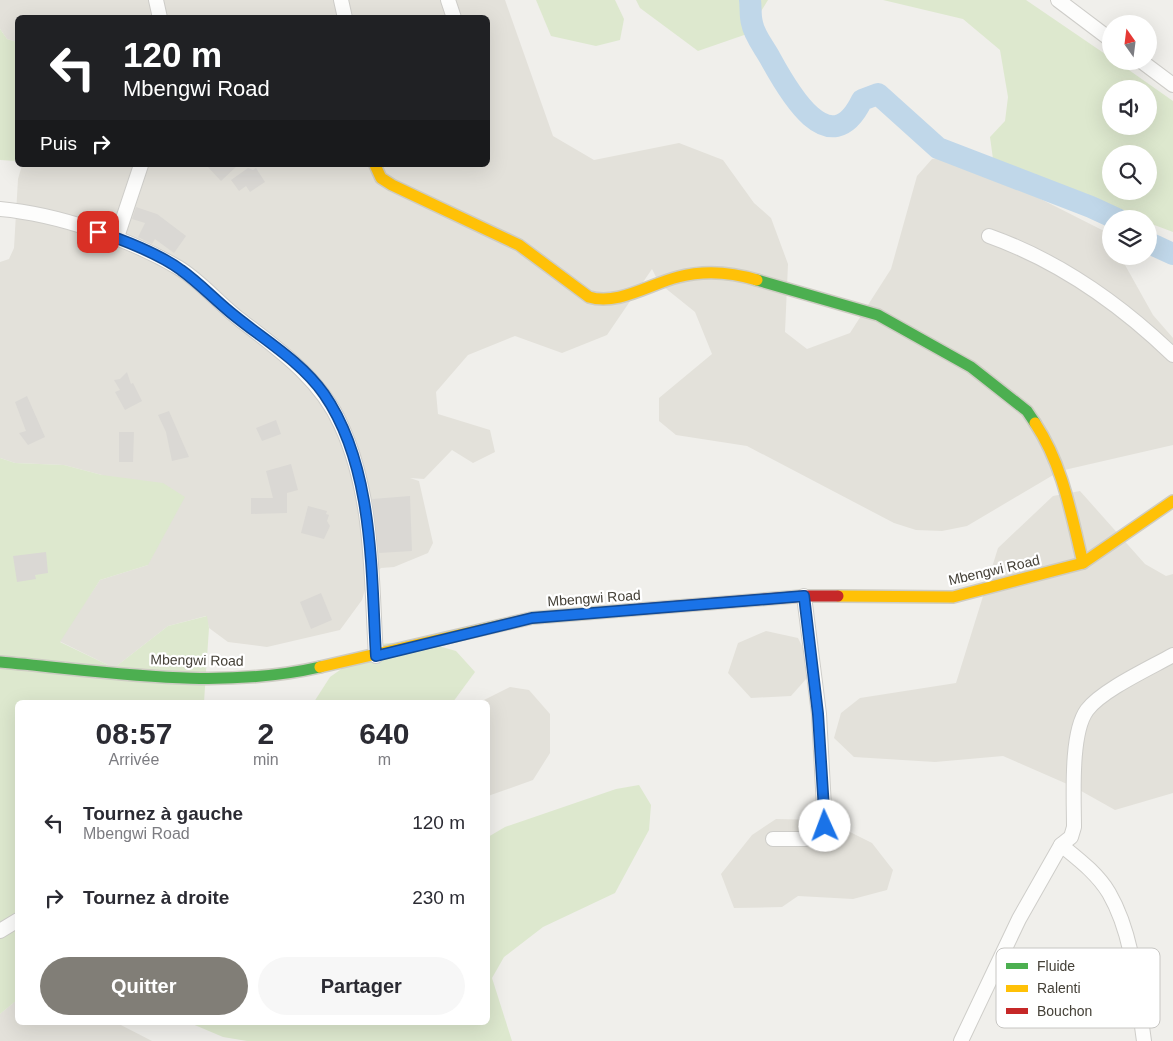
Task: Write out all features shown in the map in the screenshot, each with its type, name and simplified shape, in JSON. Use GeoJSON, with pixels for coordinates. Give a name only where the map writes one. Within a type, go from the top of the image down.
{"type":"FeatureCollection","features":[{"type":"Feature","properties":{"kind":"main road"},"geometry":{"type":"LineString","coordinates":[[376,167],[381,178],[392,185],[519,245],[589,297],[598,300],[615,298],[677,277],[696,274],[740,275],[878,315],[971,367],[1027,411],[1049,444],[1060,471],[1083,563]]}},
{"type":"Feature","properties":{"kind":"main road","name":"Mbengwi Road"},"geometry":{"type":"LineString","coordinates":[[0,662],[163,676],[232,678],[299,672],[376,656],[532,618],[804,596],[953,597],[1083,563],[1173,501]]}},
{"type":"Feature","properties":{"kind":"street"},"geometry":{"type":"LineString","coordinates":[[156,0],[159,15]]}},
{"type":"Feature","properties":{"kind":"street"},"geometry":{"type":"LineString","coordinates":[[341,0],[344,15]]}},
{"type":"Feature","properties":{"kind":"street"},"geometry":{"type":"LineString","coordinates":[[448,0],[453,15]]}},
{"type":"Feature","properties":{"kind":"street"},"geometry":{"type":"LineString","coordinates":[[1058,0],[1102,33]]}},
{"type":"Feature","properties":{"kind":"street"},"geometry":{"type":"LineString","coordinates":[[1153,70],[1173,85]]}},
{"type":"Feature","properties":{"kind":"street"},"geometry":{"type":"LineString","coordinates":[[117,237],[140,167]]}},
{"type":"Feature","properties":{"kind":"street"},"geometry":{"type":"LineString","coordinates":[[0,210],[23,211],[117,237],[180,269],[231,313],[285,354],[324,394],[341,425],[358,474],[368,527],[376,656]]}},
{"type":"Feature","properties":{"kind":"street"},"geometry":{"type":"LineString","coordinates":[[989,236],[1023,248],[1064,270],[1120,308],[1173,355]]}},
{"type":"Feature","properties":{"kind":"street"},"geometry":{"type":"LineString","coordinates":[[773,839],[805,839],[823,832],[825,826],[818,714],[804,596]]}},
{"type":"Feature","properties":{"kind":"street"},"geometry":{"type":"LineString","coordinates":[[1005,948],[1019,919],[1061,845],[1071,837],[1074,827],[1077,737],[1087,710],[1105,694],[1173,655]]}},
{"type":"Feature","properties":{"kind":"street"},"geometry":{"type":"LineString","coordinates":[[1061,845],[1082,862],[1103,885],[1121,919],[1129,948]]}},
{"type":"Feature","properties":{"kind":"street"},"geometry":{"type":"LineString","coordinates":[[0,931],[15,922]]}},
{"type":"Feature","properties":{"kind":"street"},"geometry":{"type":"LineString","coordinates":[[961,1041],[996,967]]}},
{"type":"Feature","properties":{"kind":"street"},"geometry":{"type":"LineString","coordinates":[[1142,1028],[1144,1041]]}},
{"type":"Feature","properties":{"kind":"shaded area"},"geometry":{"type":"Polygon","coordinates":[[[0,0],[505,0],[553,136],[594,160],[679,143],[723,160],[754,203],[771,218],[788,264],[785,332],[807,349],[850,333],[891,269],[917,176],[932,159],[954,155],[1102,230],[1102,265],[1125,265],[1153,315],[1173,338],[1173,445],[1060,471],[967,526],[942,531],[916,530],[894,523],[747,446],[676,435],[659,421],[659,398],[712,354],[695,312],[659,283],[652,269],[607,335],[562,353],[515,336],[468,355],[436,392],[438,414],[490,430],[495,452],[473,463],[452,450],[424,479],[410,478],[419,481],[433,543],[428,553],[394,567],[381,568],[368,579],[362,600],[340,630],[267,647],[228,642],[209,628],[206,616],[168,626],[114,668],[59,641],[100,580],[148,565],[102,475],[64,465],[15,463],[0,458],[0,262],[9,259],[14,248],[18,179],[21,167],[490,167],[490,15],[15,15],[15,41],[7,39],[0,29],[0,0]]]}},
{"type":"Feature","properties":{"kind":"shaded area"},"geometry":{"type":"Polygon","coordinates":[[[1080,491],[1145,564],[1166,576],[1173,574],[1173,793],[1115,810],[1074,787],[1003,756],[935,762],[854,757],[834,738],[841,713],[860,698],[956,683],[998,548],[1053,496],[1080,491]]]}},
{"type":"Feature","properties":{"kind":"shaded area"},"geometry":{"type":"Polygon","coordinates":[[[766,631],[798,638],[814,670],[791,696],[751,698],[728,673],[738,643],[766,631]]]}},
{"type":"Feature","properties":{"kind":"shaded area"},"geometry":{"type":"Polygon","coordinates":[[[510,687],[529,690],[550,714],[550,753],[533,780],[490,795],[490,700],[484,700],[510,687]]]}},
{"type":"Feature","properties":{"kind":"shaded area"},"geometry":{"type":"Polygon","coordinates":[[[776,819],[826,820],[872,843],[893,870],[887,890],[853,899],[798,896],[782,907],[734,908],[721,874],[752,835],[776,819]]]}},
{"type":"Feature","properties":{"kind":"shaded area"},"geometry":{"type":"Polygon","coordinates":[[[15,1002],[15,1025],[121,1025],[152,1041],[0,1041],[0,1014],[15,1002]]]}},
{"type":"Feature","properties":{"kind":"green space"},"geometry":{"type":"Polygon","coordinates":[[[536,0],[615,0],[624,19],[620,40],[596,46],[551,36],[536,0]]]}},
{"type":"Feature","properties":{"kind":"green space"},"geometry":{"type":"Polygon","coordinates":[[[636,0],[768,0],[747,34],[698,51],[640,8],[636,0]]]}},
{"type":"Feature","properties":{"kind":"green space"},"geometry":{"type":"Polygon","coordinates":[[[883,0],[1026,0],[1102,52],[1102,70],[1129,70],[1143,80],[1102,80],[1102,135],[1157,135],[1157,90],[1173,101],[1173,232],[1157,226],[1157,210],[1112,210],[1035,182],[993,159],[990,137],[1005,121],[1008,97],[1000,50],[963,19],[883,0]]]}},
{"type":"Feature","properties":{"kind":"green space"},"geometry":{"type":"Polygon","coordinates":[[[0,29],[7,39],[15,41],[15,161],[0,160],[0,29]]]}},
{"type":"Feature","properties":{"kind":"green space"},"geometry":{"type":"Polygon","coordinates":[[[0,458],[15,463],[64,465],[102,475],[163,483],[185,497],[148,565],[100,580],[60,642],[114,668],[168,626],[207,616],[209,628],[204,700],[15,700],[15,1002],[0,1014],[0,458]]]}},
{"type":"Feature","properties":{"kind":"green space"},"geometry":{"type":"Polygon","coordinates":[[[421,641],[456,651],[475,672],[454,700],[315,700],[330,677],[377,644],[421,641]]]}},
{"type":"Feature","properties":{"kind":"green space"},"geometry":{"type":"Polygon","coordinates":[[[639,785],[651,805],[649,830],[615,893],[543,927],[504,957],[492,978],[512,1041],[247,1041],[223,1037],[195,1025],[490,1025],[490,836],[505,827],[616,789],[639,785]]]}},
{"type":"Feature","properties":{"kind":"building"},"geometry":{"type":"Polygon","coordinates":[[[208,167],[236,167],[221,181],[208,167]]]}},
{"type":"Feature","properties":{"kind":"building"},"geometry":{"type":"Polygon","coordinates":[[[248,168],[253,170],[256,168],[265,182],[250,192],[246,186],[239,191],[231,180],[248,168]]]}},
{"type":"Feature","properties":{"kind":"building"},"geometry":{"type":"Polygon","coordinates":[[[136,207],[157,214],[186,236],[174,253],[155,239],[152,244],[138,237],[145,223],[132,219],[136,207]]]}},
{"type":"Feature","properties":{"kind":"building"},"geometry":{"type":"Polygon","coordinates":[[[127,372],[131,384],[133,383],[142,401],[125,410],[115,392],[120,390],[114,380],[120,379],[127,372]]]}},
{"type":"Feature","properties":{"kind":"building"},"geometry":{"type":"Polygon","coordinates":[[[27,396],[45,437],[28,445],[19,433],[26,431],[15,402],[27,396]]]}},
{"type":"Feature","properties":{"kind":"building"},"geometry":{"type":"Polygon","coordinates":[[[169,411],[189,457],[172,461],[166,432],[158,415],[169,411]]]}},
{"type":"Feature","properties":{"kind":"building"},"geometry":{"type":"Polygon","coordinates":[[[276,420],[281,434],[262,441],[256,428],[276,420]]]}},
{"type":"Feature","properties":{"kind":"building"},"geometry":{"type":"Polygon","coordinates":[[[119,432],[134,432],[133,462],[119,462],[119,432]]]}},
{"type":"Feature","properties":{"kind":"building"},"geometry":{"type":"Polygon","coordinates":[[[291,464],[298,490],[287,493],[287,513],[251,514],[251,498],[273,498],[266,471],[291,464]]]}},
{"type":"Feature","properties":{"kind":"building"},"geometry":{"type":"Polygon","coordinates":[[[410,496],[412,551],[379,553],[372,499],[410,496]]]}},
{"type":"Feature","properties":{"kind":"building"},"geometry":{"type":"Polygon","coordinates":[[[308,506],[327,511],[326,514],[329,515],[327,521],[330,526],[324,539],[301,533],[308,506]]]}},
{"type":"Feature","properties":{"kind":"building"},"geometry":{"type":"Polygon","coordinates":[[[46,552],[48,573],[35,575],[36,579],[17,582],[13,556],[46,552]]]}},
{"type":"Feature","properties":{"kind":"building"},"geometry":{"type":"Polygon","coordinates":[[[321,593],[332,620],[311,629],[300,602],[321,593]]]}},
{"type":"Feature","properties":{"kind":"waterway"},"geometry":{"type":"LineString","coordinates":[[750,0],[751,20],[755,32],[787,88],[811,116],[824,124],[837,126],[850,118],[862,100],[878,94],[938,148],[1102,212]]}},
{"type":"Feature","properties":{"kind":"waterway"},"geometry":{"type":"LineString","coordinates":[[1157,247],[1173,254]]}},
{"type":"Feature","properties":{"kind":"traffic: fast"},"geometry":{"type":"LineString","coordinates":[[757,280],[878,315],[971,367],[1027,411],[1035,423]]}},
{"type":"Feature","properties":{"kind":"traffic: fast"},"geometry":{"type":"LineString","coordinates":[[0,662],[120,674],[200,678],[241,678],[281,674],[320,667]]}},
{"type":"Feature","properties":{"kind":"traffic: slow"},"geometry":{"type":"LineString","coordinates":[[376,167],[381,178],[392,185],[519,245],[589,297],[611,299],[634,293],[667,280],[698,273],[737,275],[757,280]]}},
{"type":"Feature","properties":{"kind":"traffic: slow"},"geometry":{"type":"LineString","coordinates":[[1035,423],[1053,456],[1065,490],[1083,563]]}},
{"type":"Feature","properties":{"kind":"traffic: slow"},"geometry":{"type":"LineString","coordinates":[[838,596],[953,597],[1083,563],[1173,501]]}},
{"type":"Feature","properties":{"kind":"traffic: slow"},"geometry":{"type":"LineString","coordinates":[[320,667],[532,618],[630,610]]}},
{"type":"Feature","properties":{"kind":"traffic: jam"},"geometry":{"type":"LineString","coordinates":[[630,610],[804,596],[838,596]]}},
{"type":"Feature","properties":{"kind":"route"},"geometry":{"type":"LineString","coordinates":[[98,232],[117,237],[180,269],[231,313],[285,354],[324,394],[341,425],[358,474],[368,527],[376,656],[472,631],[532,618],[804,596],[814,670],[825,826]]}}]}
